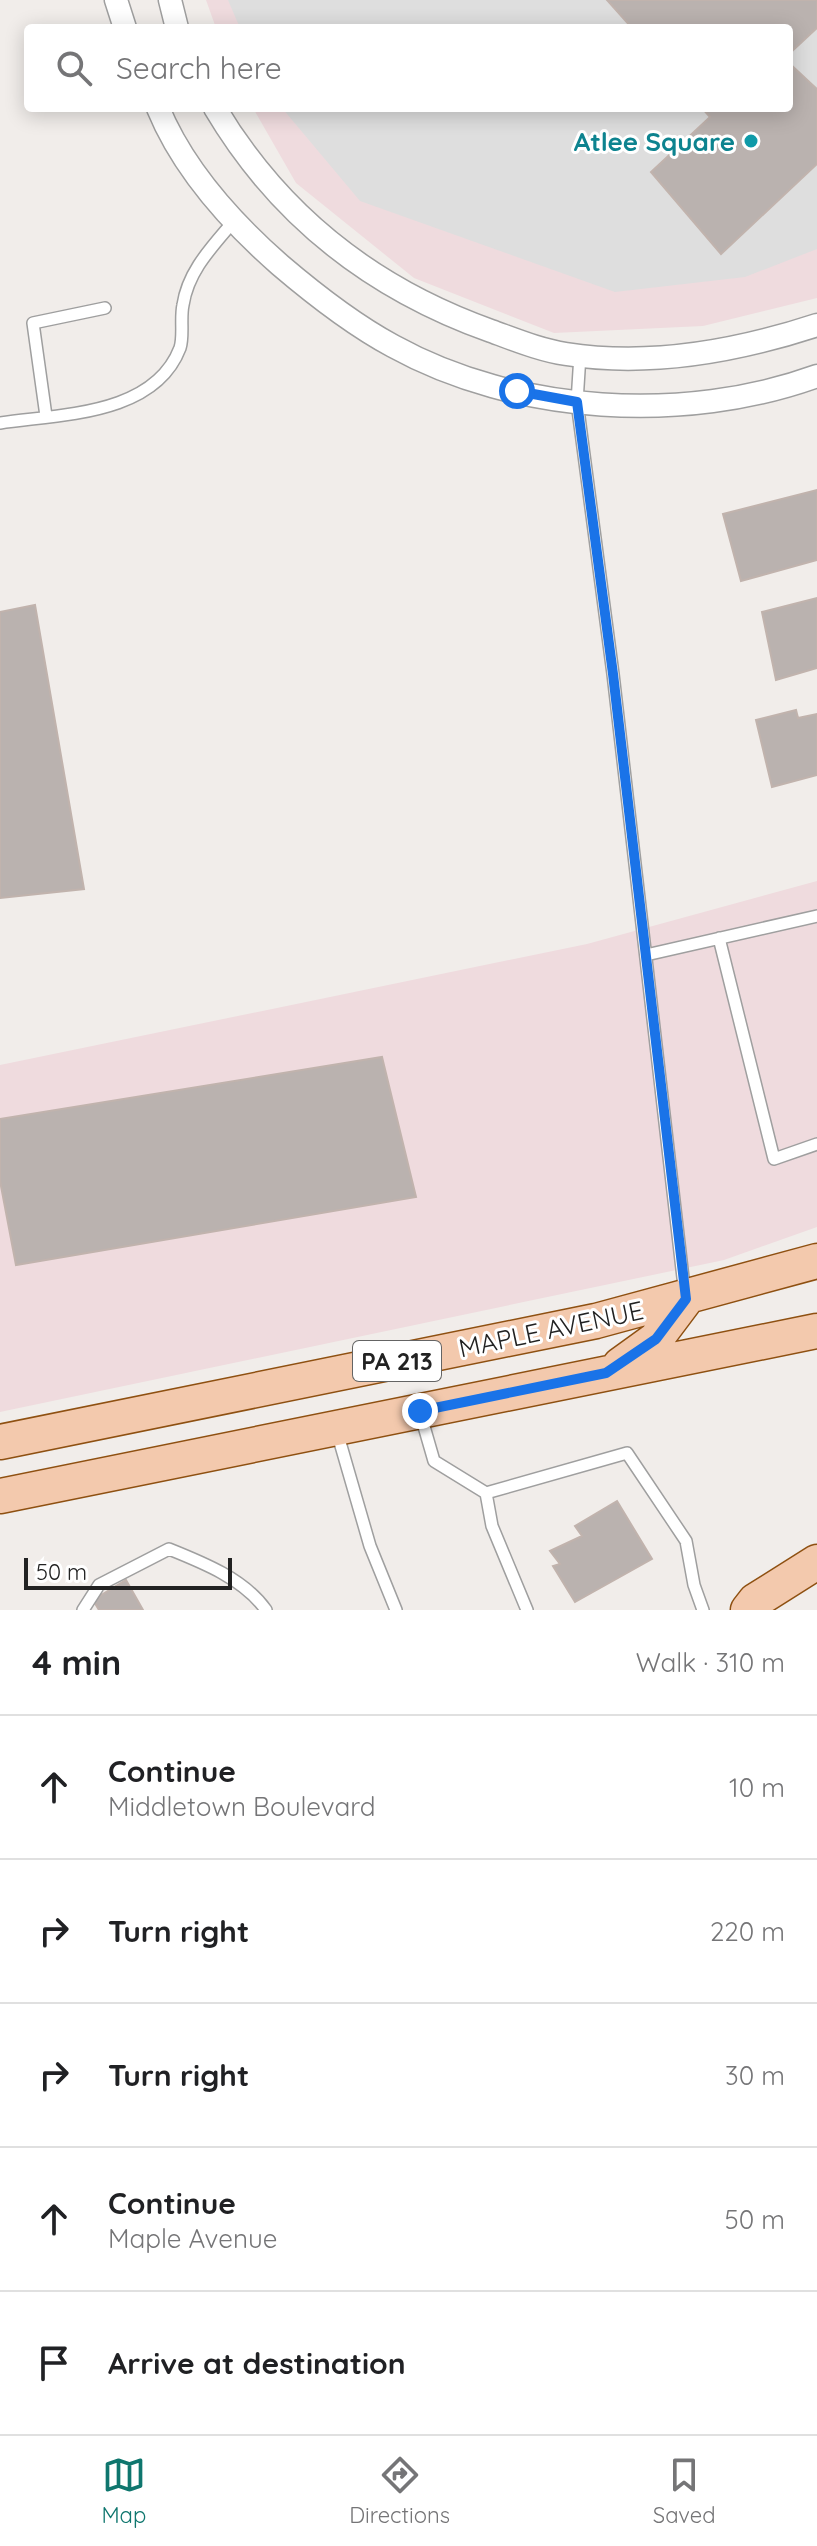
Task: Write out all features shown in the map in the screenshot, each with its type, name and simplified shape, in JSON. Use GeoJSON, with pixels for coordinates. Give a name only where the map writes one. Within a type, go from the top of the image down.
{"type":"FeatureCollection","features":[{"type":"Feature","properties":{"kind":"main road","name":"MAPLE AVENUE"},"geometry":{"type":"LineString","coordinates":[[0,1442],[686,1299],[817,1261]]}},
{"type":"Feature","properties":{"kind":"main road"},"geometry":{"type":"LineString","coordinates":[[606,1373],[656,1339],[686,1299]]}},
{"type":"Feature","properties":{"kind":"main road","name":"MAPLE AVENUE"},"geometry":{"type":"LineString","coordinates":[[0,1496],[817,1331]]}},
{"type":"Feature","properties":{"kind":"main road"},"geometry":{"type":"LineString","coordinates":[[748,1610],[755,1601],[817,1562]]}},
{"type":"Feature","properties":{"kind":"street"},"geometry":{"type":"LineString","coordinates":[[116,0],[124,24]]}},
{"type":"Feature","properties":{"kind":"street"},"geometry":{"type":"LineString","coordinates":[[170,0],[176,24]]}},
{"type":"Feature","properties":{"kind":"street"},"geometry":{"type":"LineString","coordinates":[[160,112],[205,186],[233,222],[330,305],[392,346],[472,378],[577,402],[712,402],[817,376]]}},
{"type":"Feature","properties":{"kind":"street"},"geometry":{"type":"LineString","coordinates":[[218,112],[259,173],[283,201],[376,278],[463,321],[531,346],[580,355],[688,355],[775,338],[817,325]]}},
{"type":"Feature","properties":{"kind":"lane"},"geometry":{"type":"LineString","coordinates":[[0,423],[108,406],[151,388],[180,348],[183,304],[193,272],[233,222]]}},
{"type":"Feature","properties":{"kind":"lane"},"geometry":{"type":"LineString","coordinates":[[46,416],[33,323],[105,308]]}},
{"type":"Feature","properties":{"kind":"lane"},"geometry":{"type":"LineString","coordinates":[[580,355],[577,402],[686,1299]]}},
{"type":"Feature","properties":{"kind":"lane"},"geometry":{"type":"LineString","coordinates":[[646,955],[817,916]]}},
{"type":"Feature","properties":{"kind":"lane"},"geometry":{"type":"LineString","coordinates":[[719,938],[774,1159],[817,1144]]}},
{"type":"Feature","properties":{"kind":"lane"},"geometry":{"type":"LineString","coordinates":[[420,1411],[434,1461],[486,1493],[627,1453],[686,1541],[694,1585],[703,1610]]}},
{"type":"Feature","properties":{"kind":"lane"},"geometry":{"type":"LineString","coordinates":[[336,1428],[370,1546],[396,1610]]}},
{"type":"Feature","properties":{"kind":"lane"},"geometry":{"type":"LineString","coordinates":[[486,1493],[492,1526],[527,1610]]}},
{"type":"Feature","properties":{"kind":"lane"},"geometry":{"type":"LineString","coordinates":[[83,1610],[99,1585],[169,1549],[213,1566],[259,1600],[266,1610]]}},
{"type":"Feature","properties":{"kind":"shaded area"},"geometry":{"type":"Polygon","coordinates":[[[206,0],[817,0],[817,298],[703,326],[554,333],[414,278],[296,183],[255,112],[793,112],[793,24],[215,24],[206,0]]]}},
{"type":"Feature","properties":{"kind":"shaded area"},"geometry":{"type":"Polygon","coordinates":[[[228,0],[817,0],[817,249],[745,277],[615,292],[360,201],[285,112],[793,112],[793,24],[238,24],[228,0]]]}},
{"type":"Feature","properties":{"kind":"shaded area"},"geometry":{"type":"Polygon","coordinates":[[[817,881],[817,1227],[724,1260],[0,1412],[0,1065],[587,944],[817,881]]]}},
{"type":"Feature","properties":{"kind":"building"},"geometry":{"type":"Polygon","coordinates":[[[607,0],[817,0],[817,28],[793,50],[793,24],[628,24],[607,0]]]}},
{"type":"Feature","properties":{"kind":"building","name":"Atlee Square"},"geometry":{"type":"Polygon","coordinates":[[[793,67],[817,89],[817,164],[721,254],[651,172],[710,117],[706,112],[793,112],[793,67]]]}},
{"type":"Feature","properties":{"kind":"building"},"geometry":{"type":"Polygon","coordinates":[[[817,490],[817,560],[741,581],[723,514],[817,490]]]}},
{"type":"Feature","properties":{"kind":"building"},"geometry":{"type":"Polygon","coordinates":[[[817,598],[817,668],[776,680],[762,612],[817,598]]]}},
{"type":"Feature","properties":{"kind":"building"},"geometry":{"type":"Polygon","coordinates":[[[35,605],[84,889],[0,898],[0,612],[35,605]]]}},
{"type":"Feature","properties":{"kind":"building"},"geometry":{"type":"Polygon","coordinates":[[[796,710],[798,718],[817,714],[817,775],[772,787],[756,720],[796,710]]]}},
{"type":"Feature","properties":{"kind":"building"},"geometry":{"type":"Polygon","coordinates":[[[382,1057],[416,1197],[16,1265],[0,1181],[0,1119],[382,1057]]]}},
{"type":"Feature","properties":{"kind":"building"},"geometry":{"type":"Polygon","coordinates":[[[617,1501],[652,1559],[575,1602],[553,1566],[560,1564],[550,1551],[582,1536],[575,1526],[617,1501]]]}},
{"type":"Feature","properties":{"kind":"building"},"geometry":{"type":"Polygon","coordinates":[[[126,1580],[143,1610],[99,1610],[93,1600],[126,1580]]]}},
{"type":"Feature","properties":{"kind":"place","name":"Atlee Square"},"geometry":{"type":"Point","coordinates":[751,141]}},
{"type":"Feature","properties":{"kind":"route"},"geometry":{"type":"LineString","coordinates":[[420,1411],[606,1373],[656,1339],[686,1299],[613,674],[577,402],[517,391]]}}]}
